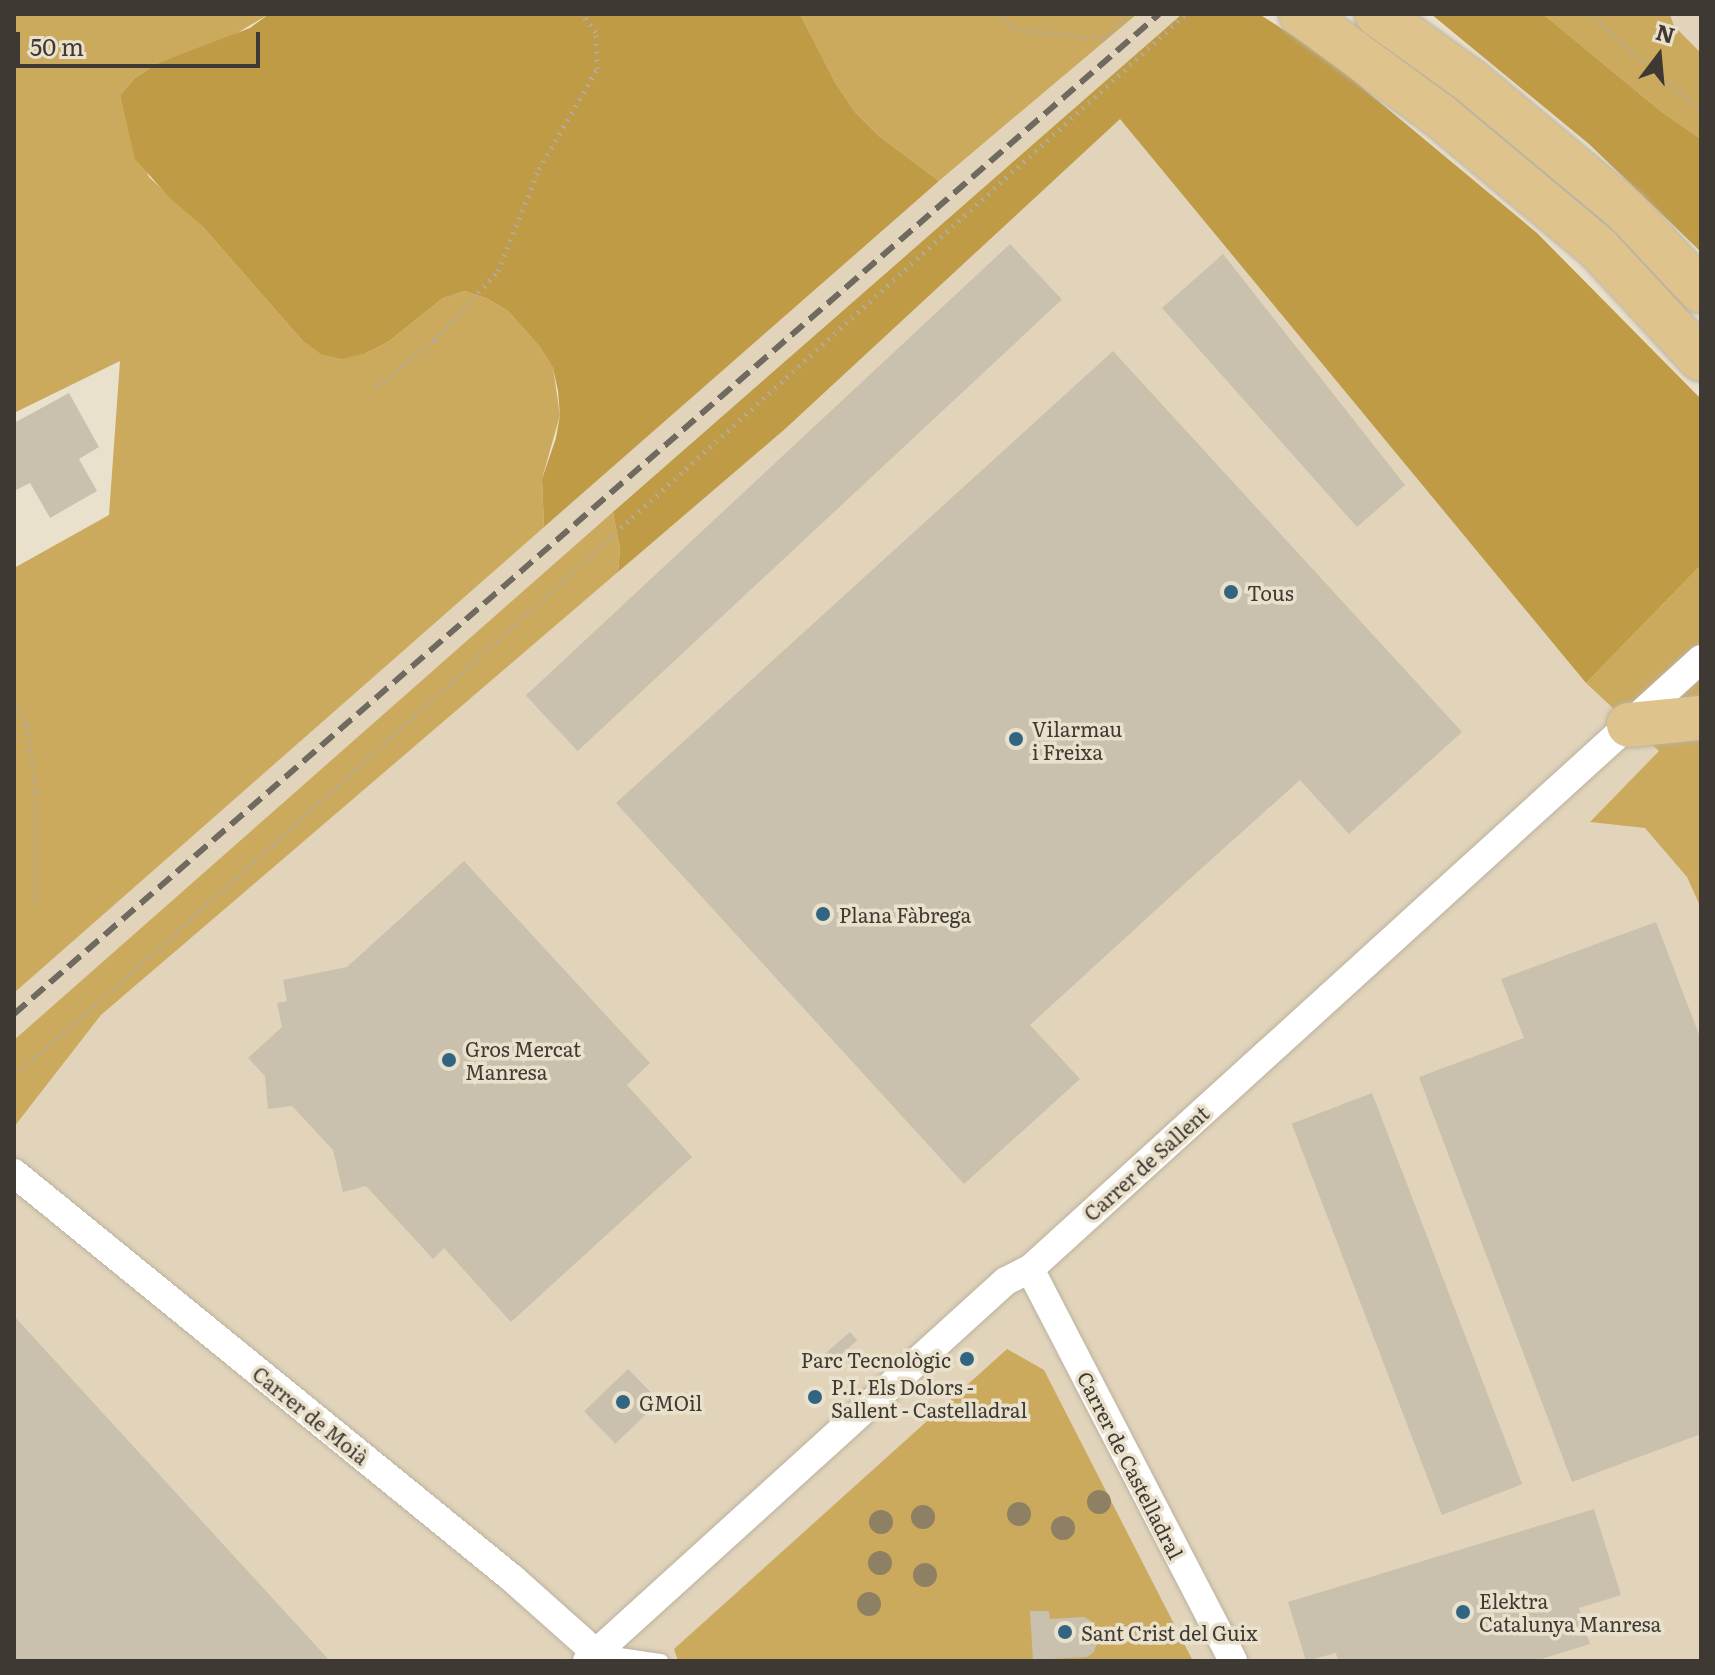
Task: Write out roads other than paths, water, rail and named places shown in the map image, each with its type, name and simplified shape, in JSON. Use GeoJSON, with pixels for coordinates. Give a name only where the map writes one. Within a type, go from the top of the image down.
{"type":"FeatureCollection","features":[{"type":"Feature","properties":{"kind":"highway"},"geometry":{"type":"LineString","coordinates":[[1301,14],[1439,115],[1599,249],[1701,359]]}},
{"type":"Feature","properties":{"kind":"highway"},"geometry":{"type":"LineString","coordinates":[[1377,14],[1469,80],[1625,210],[1701,291]]}},
{"type":"Feature","properties":{"kind":"highway"},"geometry":{"type":"LineString","coordinates":[[1629,725],[1701,718]]}},
{"type":"Feature","properties":{"kind":"street","name":"Carrer de Sallent"},"geometry":{"type":"LineString","coordinates":[[596,1658],[1006,1281],[1030,1269],[1701,659]]}},
{"type":"Feature","properties":{"kind":"street","name":"Carrer de Moià"},"geometry":{"type":"LineString","coordinates":[[16,1180],[513,1579],[596,1658]]}},
{"type":"Feature","properties":{"kind":"street","name":"Carrer de Castelladral"},"geometry":{"type":"LineString","coordinates":[[1030,1269],[1233,1661]]}},
{"type":"Feature","properties":{"kind":"lane"},"geometry":{"type":"LineString","coordinates":[[596,1658],[661,1661]]}},
{"type":"Feature","properties":{"kind":"railway"},"geometry":{"type":"LineString","coordinates":[[14,1014],[1159,14]]}},
{"type":"Feature","properties":{"kind":"place","name":"Tous"},"geometry":{"type":"Point","coordinates":[1231,592]}},
{"type":"Feature","properties":{"kind":"place","name":"Vilarmau i Freixa"},"geometry":{"type":"Point","coordinates":[1016,739]}},
{"type":"Feature","properties":{"kind":"place","name":"Plana Fàbrega"},"geometry":{"type":"Point","coordinates":[823,914]}},
{"type":"Feature","properties":{"kind":"place","name":"Gros Mercat Manresa"},"geometry":{"type":"Point","coordinates":[449,1060]}},
{"type":"Feature","properties":{"kind":"place","name":"Parc Tecnològic"},"geometry":{"type":"Point","coordinates":[967,1359]}},
{"type":"Feature","properties":{"kind":"place","name":"P.I. Els Dolors - Sallent - Castelladral"},"geometry":{"type":"Point","coordinates":[815,1397]}},
{"type":"Feature","properties":{"kind":"place","name":"GMOil"},"geometry":{"type":"Point","coordinates":[623,1402]}},
{"type":"Feature","properties":{"kind":"place","name":"Elektra Catalunya Manresa"},"geometry":{"type":"Point","coordinates":[1463,1612]}},
{"type":"Feature","properties":{"kind":"place","name":"Sant Crist del Guix"},"geometry":{"type":"Point","coordinates":[1065,1632]}}]}
